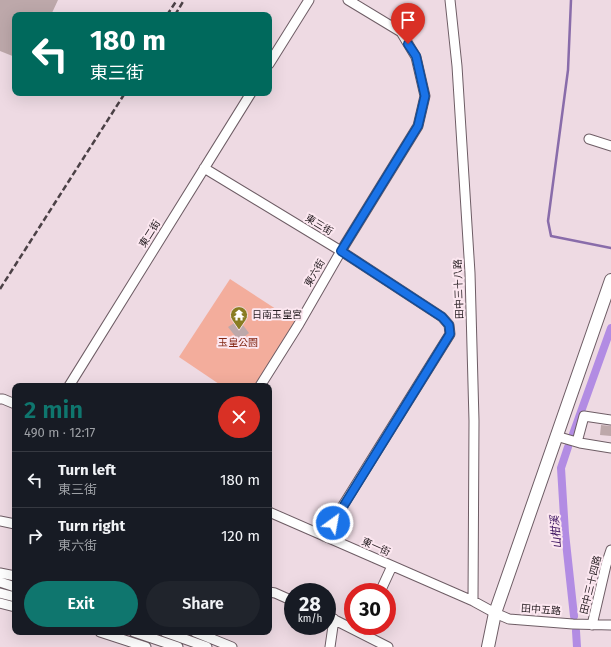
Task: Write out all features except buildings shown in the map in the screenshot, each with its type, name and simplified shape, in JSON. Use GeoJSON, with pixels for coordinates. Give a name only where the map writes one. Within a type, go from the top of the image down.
{"type":"FeatureCollection","features":[{"type":"Feature","properties":{"kind":"main road"},"geometry":{"type":"LineString","coordinates":[[488,647],[494,613],[611,280]]}},
{"type":"Feature","properties":{"kind":"street"},"geometry":{"type":"LineString","coordinates":[[272,59],[309,0]]}},
{"type":"Feature","properties":{"kind":"street","name":"東六街"},"geometry":{"type":"LineString","coordinates":[[262,383],[418,126],[425,96],[416,56],[401,32],[348,0]]}},
{"type":"Feature","properties":{"kind":"street","name":"田中三十八路"},"geometry":{"type":"LineString","coordinates":[[450,0],[457,66],[470,273],[474,421],[473,601]]}},
{"type":"Feature","properties":{"kind":"street","name":"東二街"},"geometry":{"type":"LineString","coordinates":[[71,383],[249,96]]}},
{"type":"Feature","properties":{"kind":"street"},"geometry":{"type":"LineString","coordinates":[[589,139],[611,146]]}},
{"type":"Feature","properties":{"kind":"street","name":"東三街"},"geometry":{"type":"LineString","coordinates":[[204,168],[341,251],[442,317],[449,325],[450,334],[324,536]]}},
{"type":"Feature","properties":{"kind":"street"},"geometry":{"type":"LineString","coordinates":[[0,399],[12,403]]}},
{"type":"Feature","properties":{"kind":"street"},"geometry":{"type":"LineString","coordinates":[[577,442],[584,416],[611,420]]}},
{"type":"Feature","properties":{"kind":"street"},"geometry":{"type":"LineString","coordinates":[[556,436],[577,442],[611,448]]}},
{"type":"Feature","properties":{"kind":"street","name":"東一街"},"geometry":{"type":"LineString","coordinates":[[272,513],[473,601]]}},
{"type":"Feature","properties":{"kind":"street"},"geometry":{"type":"LineString","coordinates":[[0,521],[12,523]]}},
{"type":"Feature","properties":{"kind":"street","name":"田中三十四路"},"geometry":{"type":"LineString","coordinates":[[592,625],[609,565],[611,550]]}},
{"type":"Feature","properties":{"kind":"street"},"geometry":{"type":"LineString","coordinates":[[384,583],[392,566]]}},
{"type":"Feature","properties":{"kind":"street"},"geometry":{"type":"LineString","coordinates":[[0,573],[12,575]]}},
{"type":"Feature","properties":{"kind":"street"},"geometry":{"type":"LineString","coordinates":[[0,582],[12,585]]}},
{"type":"Feature","properties":{"kind":"street"},"geometry":{"type":"LineString","coordinates":[[272,592],[284,597]]}},
{"type":"Feature","properties":{"kind":"street"},"geometry":{"type":"LineString","coordinates":[[0,593],[12,596]]}},
{"type":"Feature","properties":{"kind":"street","name":"田中五路"},"geometry":{"type":"LineString","coordinates":[[473,601],[494,613],[509,619],[611,625]]}},
{"type":"Feature","properties":{"kind":"street"},"geometry":{"type":"LineString","coordinates":[[0,603],[12,606]]}},
{"type":"Feature","properties":{"kind":"street"},"geometry":{"type":"LineString","coordinates":[[109,635],[146,647]]}},
{"type":"Feature","properties":{"kind":"street"},"geometry":{"type":"LineString","coordinates":[[121,635],[134,643]]}},
{"type":"Feature","properties":{"kind":"street"},"geometry":{"type":"LineString","coordinates":[[143,635],[178,647]]}},
{"type":"Feature","properties":{"kind":"street"},"geometry":{"type":"LineString","coordinates":[[173,635],[207,647]]}},
{"type":"Feature","properties":{"kind":"street"},"geometry":{"type":"LineString","coordinates":[[202,635],[232,647]]}},
{"type":"Feature","properties":{"kind":"street"},"geometry":{"type":"LineString","coordinates":[[330,635],[330,647]]}},
{"type":"Feature","properties":{"kind":"street"},"geometry":{"type":"LineString","coordinates":[[371,635],[388,647]]}},
{"type":"Feature","properties":{"kind":"green space","name":"玉皇公園"},"geometry":{"type":"Polygon","coordinates":[[[230,279],[299,324],[262,383],[218,383],[179,357],[230,279]]]}},
{"type":"Feature","properties":{"kind":"waterway"},"geometry":{"type":"LineString","coordinates":[[571,0],[568,70],[548,221],[551,236],[611,248]]}},
{"type":"Feature","properties":{"kind":"waterway","name":"山柑溪"},"geometry":{"type":"LineString","coordinates":[[573,434],[611,328]]}},
{"type":"Feature","properties":{"kind":"waterway","name":"山柑溪"},"geometry":{"type":"LineString","coordinates":[[568,447],[561,468],[565,533],[574,616]]}},
{"type":"Feature","properties":{"kind":"waterway","name":"山柑溪"},"geometry":{"type":"LineString","coordinates":[[576,631],[577,647]]}},
{"type":"Feature","properties":{"kind":"railway"},"geometry":{"type":"LineString","coordinates":[[169,12],[177,0]]}},
{"type":"Feature","properties":{"kind":"railway"},"geometry":{"type":"LineString","coordinates":[[177,12],[184,0]]}},
{"type":"Feature","properties":{"kind":"railway"},"geometry":{"type":"LineString","coordinates":[[0,289],[123,96]]}},
{"type":"Feature","properties":{"kind":"place","name":"日南玉皇宮"},"geometry":{"type":"Point","coordinates":[239,330]}},
{"type":"Feature","properties":{"kind":"route"},"geometry":{"type":"LineString","coordinates":[[333,523],[450,334],[449,325],[442,317],[341,251],[418,126],[425,96],[416,56],[408,44]]}}]}
